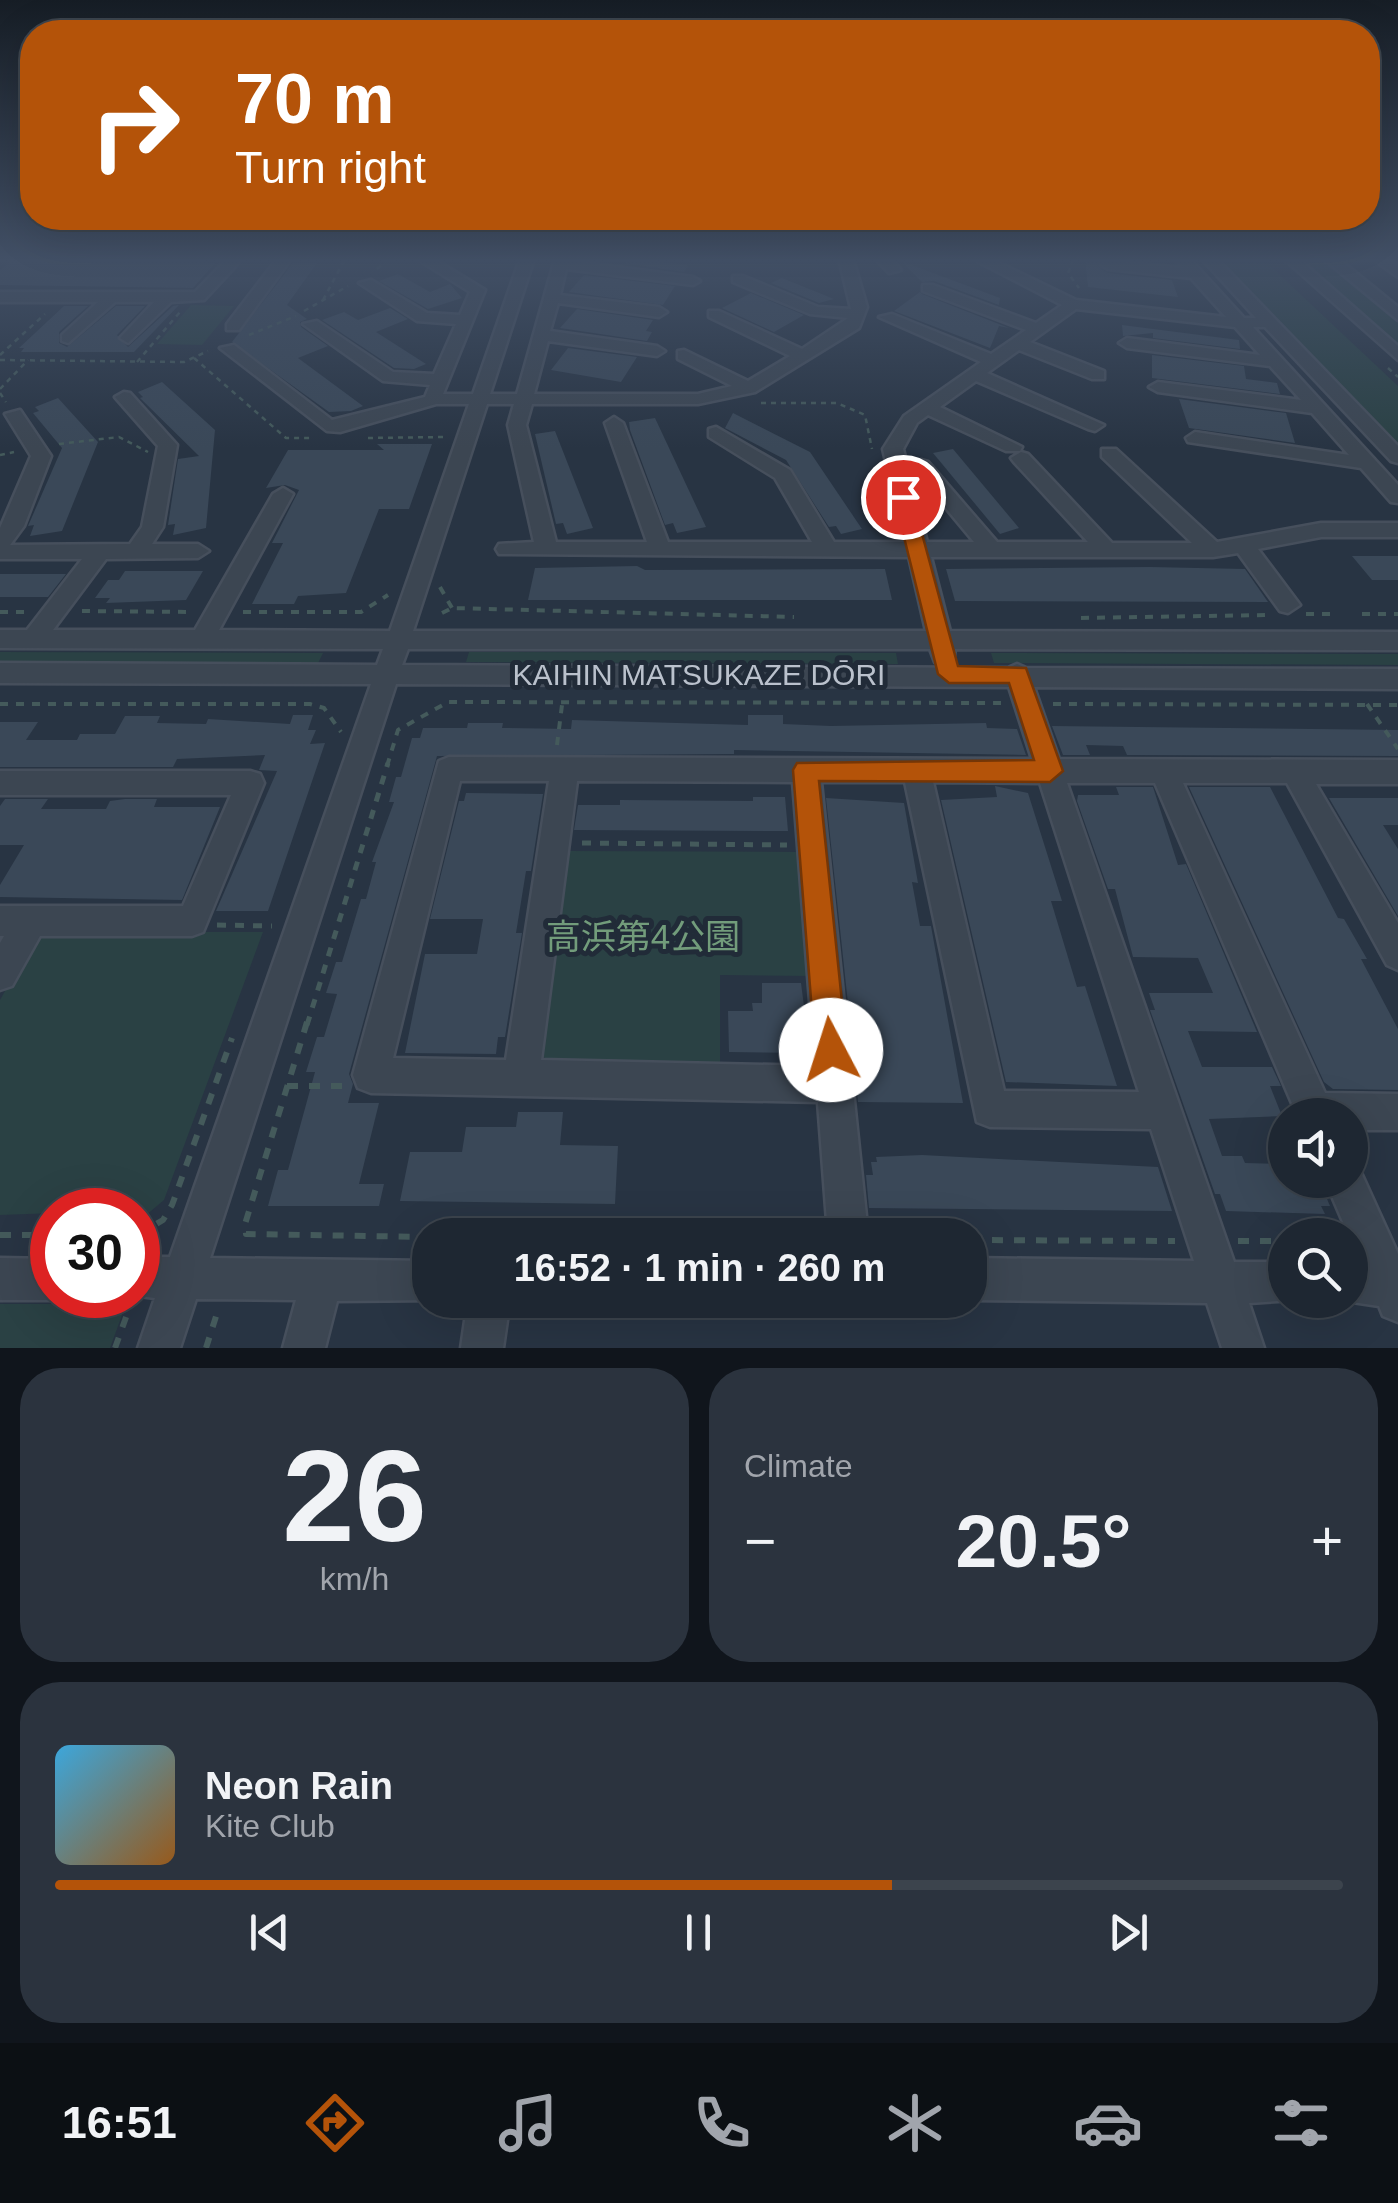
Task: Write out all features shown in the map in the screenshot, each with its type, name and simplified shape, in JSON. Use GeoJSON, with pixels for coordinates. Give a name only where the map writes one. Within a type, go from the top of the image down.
{"type":"FeatureCollection","features":[{"type":"Feature","properties":{"kind":"street"},"geometry":{"type":"LineString","coordinates":[[68,338],[85,322]]}},
{"type":"Feature","properties":{"kind":"street"},"geometry":{"type":"LineString","coordinates":[[128,338],[144,322]]}},
{"type":"Feature","properties":{"kind":"street"},"geometry":{"type":"LineString","coordinates":[[241,322],[228,341],[327,425],[340,426],[433,398],[748,396],[844,333],[852,322]]}},
{"type":"Feature","properties":{"kind":"street"},"geometry":{"type":"LineString","coordinates":[[433,398],[464,322]]}},
{"type":"Feature","properties":{"kind":"street"},"geometry":{"type":"LineString","coordinates":[[159,1348],[505,322]]}},
{"type":"Feature","properties":{"kind":"street"},"geometry":{"type":"LineString","coordinates":[[546,322],[517,425],[546,549]]}},
{"type":"Feature","properties":{"kind":"street"},"geometry":{"type":"LineString","coordinates":[[731,322],[804,356]]}},
{"type":"Feature","properties":{"kind":"street"},"geometry":{"type":"LineString","coordinates":[[899,322],[993,361]]}},
{"type":"Feature","properties":{"kind":"street"},"geometry":{"type":"LineString","coordinates":[[1019,322],[1038,329]]}},
{"type":"Feature","properties":{"kind":"street"},"geometry":{"type":"LineString","coordinates":[[949,674],[893,449],[903,428],[1047,322]]}},
{"type":"Feature","properties":{"kind":"street"},"geometry":{"type":"LineString","coordinates":[[1233,322],[1271,322],[1398,458]]}},
{"type":"Feature","properties":{"kind":"street"},"geometry":{"type":"LineString","coordinates":[[1361,322],[1398,355]]}},
{"type":"Feature","properties":{"kind":"street"},"geometry":{"type":"LineString","coordinates":[[1240,323],[1398,497]]}},
{"type":"Feature","properties":{"kind":"street"},"geometry":{"type":"LineString","coordinates":[[312,324],[384,374],[400,380],[440,380]]}},
{"type":"Feature","properties":{"kind":"street"},"geometry":{"type":"LineString","coordinates":[[542,335],[656,351]]}},
{"type":"Feature","properties":{"kind":"street"},"geometry":{"type":"LineString","coordinates":[[1127,342],[1275,362]]}},
{"type":"Feature","properties":{"kind":"street"},"geometry":{"type":"LineString","coordinates":[[1018,343],[1098,375]]}},
{"type":"Feature","properties":{"kind":"street"},"geometry":{"type":"LineString","coordinates":[[684,355],[748,396]]}},
{"type":"Feature","properties":{"kind":"street"},"geometry":{"type":"LineString","coordinates":[[975,374],[1096,425]]}},
{"type":"Feature","properties":{"kind":"street"},"geometry":{"type":"LineString","coordinates":[[531,377],[604,390]]}},
{"type":"Feature","properties":{"kind":"street"},"geometry":{"type":"LineString","coordinates":[[1158,387],[1316,408]]}},
{"type":"Feature","properties":{"kind":"street"},"geometry":{"type":"LineString","coordinates":[[124,397],[168,445],[152,527],[136,552]]}},
{"type":"Feature","properties":{"kind":"street"},"geometry":{"type":"LineString","coordinates":[[928,408],[1017,452],[1107,550]]}},
{"type":"Feature","properties":{"kind":"street"},"geometry":{"type":"LineString","coordinates":[[0,544],[14,526],[41,456],[14,414]]}},
{"type":"Feature","properties":{"kind":"street"},"geometry":{"type":"LineString","coordinates":[[614,422],[660,549]]}},
{"type":"Feature","properties":{"kind":"street"},"geometry":{"type":"LineString","coordinates":[[716,433],[783,474],[826,549]]}},
{"type":"Feature","properties":{"kind":"street"},"geometry":{"type":"LineString","coordinates":[[1195,438],[1367,463]]}},
{"type":"Feature","properties":{"kind":"street"},"geometry":{"type":"LineString","coordinates":[[1109,454],[1213,550]]}},
{"type":"Feature","properties":{"kind":"street"},"geometry":{"type":"LineString","coordinates":[[920,466],[990,549]]}},
{"type":"Feature","properties":{"kind":"street"},"geometry":{"type":"LineString","coordinates":[[202,640],[283,494]]}},
{"type":"Feature","properties":{"kind":"street"},"geometry":{"type":"LineString","coordinates":[[506,549],[1213,550],[1322,530],[1398,530]]}},
{"type":"Feature","properties":{"kind":"street"},"geometry":{"type":"LineString","coordinates":[[1243,544],[1287,611]]}},
{"type":"Feature","properties":{"kind":"street"},"geometry":{"type":"LineString","coordinates":[[0,552],[198,551]]}},
{"type":"Feature","properties":{"kind":"street"},"geometry":{"type":"LineString","coordinates":[[33,639],[99,552]]}},
{"type":"Feature","properties":{"kind":"street","name":"KAIHIN MATSUKAZE DŌRI"},"geometry":{"type":"LineString","coordinates":[[0,639],[1398,640]]}},
{"type":"Feature","properties":{"kind":"street","name":"KAIHIN MATSUKAZE DŌRI"},"geometry":{"type":"LineString","coordinates":[[0,673],[949,674],[1016,689],[1398,679]]}},
{"type":"Feature","properties":{"kind":"street"},"geometry":{"type":"LineString","coordinates":[[1016,689],[1050,771],[1163,1111],[1224,1261],[1243,1348]]}},
{"type":"Feature","properties":{"kind":"street"},"geometry":{"type":"LineString","coordinates":[[834,1084],[372,1074],[449,769],[1398,772]]}},
{"type":"Feature","properties":{"kind":"street"},"geometry":{"type":"LineString","coordinates":[[521,1078],[555,843],[560,769]]}},
{"type":"Feature","properties":{"kind":"street"},"geometry":{"type":"LineString","coordinates":[[806,770],[846,1218]]}},
{"type":"Feature","properties":{"kind":"street"},"geometry":{"type":"LineString","coordinates":[[917,771],[990,1109],[1163,1111]]}},
{"type":"Feature","properties":{"kind":"street"},"geometry":{"type":"LineString","coordinates":[[1164,772],[1308,1098]]}},
{"type":"Feature","properties":{"kind":"street"},"geometry":{"type":"LineString","coordinates":[[1295,772],[1398,954]]}},
{"type":"Feature","properties":{"kind":"street"},"geometry":{"type":"LineString","coordinates":[[0,783],[250,783],[192,921],[15,921],[0,974]]}},
{"type":"Feature","properties":{"kind":"street"},"geometry":{"type":"LineString","coordinates":[[1368,1112],[1398,1112]]}},
{"type":"Feature","properties":{"kind":"street"},"geometry":{"type":"LineString","coordinates":[[1352,1198],[1396,1291]]}},
{"type":"Feature","properties":{"kind":"street"},"geometry":{"type":"LineString","coordinates":[[987,1278],[1224,1261],[1268,1276]]}},
{"type":"Feature","properties":{"kind":"street"},"geometry":{"type":"LineString","coordinates":[[160,1284],[183,1277],[412,1282]]}},
{"type":"Feature","properties":{"kind":"street"},"geometry":{"type":"LineString","coordinates":[[0,1280],[30,1279]]}},
{"type":"Feature","properties":{"kind":"street"},"geometry":{"type":"LineString","coordinates":[[304,1348],[321,1282]]}},
{"type":"Feature","properties":{"kind":"street"},"geometry":{"type":"LineString","coordinates":[[1368,1287],[1396,1291]]}},
{"type":"Feature","properties":{"kind":"street"},"geometry":{"type":"LineString","coordinates":[[482,1348],[486,1318]]}},
{"type":"Feature","properties":{"kind":"path"},"geometry":{"type":"LineString","coordinates":[[0,358],[37,322]]}},
{"type":"Feature","properties":{"kind":"path"},"geometry":{"type":"LineString","coordinates":[[138,362],[173,322]]}},
{"type":"Feature","properties":{"kind":"path"},"geometry":{"type":"LineString","coordinates":[[0,358],[184,362],[228,341],[286,322]]}},
{"type":"Feature","properties":{"kind":"path"},"geometry":{"type":"LineString","coordinates":[[0,389],[28,360]]}},
{"type":"Feature","properties":{"kind":"path"},"geometry":{"type":"LineString","coordinates":[[748,396],[837,403],[865,416],[872,451]]}},
{"type":"Feature","properties":{"kind":"path"},"geometry":{"type":"LineString","coordinates":[[49,446],[119,437],[132,440],[141,451],[158,450]]}},
{"type":"Feature","properties":{"kind":"path"},"geometry":{"type":"LineString","coordinates":[[392,438],[448,437]]}},
{"type":"Feature","properties":{"kind":"path"},"geometry":{"type":"LineString","coordinates":[[242,612],[361,612],[393,590]]}},
{"type":"Feature","properties":{"kind":"path"},"geometry":{"type":"LineString","coordinates":[[442,613],[452,608],[798,617]]}},
{"type":"Feature","properties":{"kind":"path"},"geometry":{"type":"LineString","coordinates":[[70,611],[202,612]]}},
{"type":"Feature","properties":{"kind":"path"},"geometry":{"type":"LineString","coordinates":[[1068,618],[1287,611],[1332,614]]}},
{"type":"Feature","properties":{"kind":"path"},"geometry":{"type":"LineString","coordinates":[[0,612],[42,612]]}},
{"type":"Feature","properties":{"kind":"path"},"geometry":{"type":"LineString","coordinates":[[1362,614],[1398,614]]}},
{"type":"Feature","properties":{"kind":"path"},"geometry":{"type":"LineString","coordinates":[[412,1237],[246,1234],[247,1215],[398,730],[448,702],[1016,689]]}},
{"type":"Feature","properties":{"kind":"path"},"geometry":{"type":"LineString","coordinates":[[560,769],[562,702]]}},
{"type":"Feature","properties":{"kind":"path"},"geometry":{"type":"LineString","coordinates":[[0,704],[324,708],[341,727],[338,744]]}},
{"type":"Feature","properties":{"kind":"path"},"geometry":{"type":"LineString","coordinates":[[1043,704],[1398,705]]}},
{"type":"Feature","properties":{"kind":"path"},"geometry":{"type":"LineString","coordinates":[[1367,704],[1398,749]]}},
{"type":"Feature","properties":{"kind":"path"},"geometry":{"type":"LineString","coordinates":[[555,843],[812,845]]}},
{"type":"Feature","properties":{"kind":"path"},"geometry":{"type":"LineString","coordinates":[[192,921],[272,926],[266,944]]}},
{"type":"Feature","properties":{"kind":"path"},"geometry":{"type":"LineString","coordinates":[[160,1222],[172,1206],[232,1038]]}},
{"type":"Feature","properties":{"kind":"path"},"geometry":{"type":"LineString","coordinates":[[287,1086],[356,1086],[372,1074]]}},
{"type":"Feature","properties":{"kind":"path"},"geometry":{"type":"LineString","coordinates":[[0,1234],[30,1235]]}},
{"type":"Feature","properties":{"kind":"path"},"geometry":{"type":"LineString","coordinates":[[987,1240],[1187,1241]]}},
{"type":"Feature","properties":{"kind":"path"},"geometry":{"type":"LineString","coordinates":[[1224,1261],[1268,1247]]}},
{"type":"Feature","properties":{"kind":"path"},"geometry":{"type":"LineString","coordinates":[[206,1348],[218,1309],[227,1300]]}},
{"type":"Feature","properties":{"kind":"path"},"geometry":{"type":"LineString","coordinates":[[115,1348],[125,1318]]}},
{"type":"Feature","properties":{"kind":"green space"},"geometry":{"type":"Polygon","coordinates":[[[176,322],[221,322],[202,345],[157,344],[176,322]]]}},
{"type":"Feature","properties":{"kind":"green space"},"geometry":{"type":"Polygon","coordinates":[[[1278,322],[1330,322],[1398,386],[1398,443],[1278,322]]]}},
{"type":"Feature","properties":{"kind":"green space"},"geometry":{"type":"Polygon","coordinates":[[[1372,322],[1398,323],[1398,345],[1372,322]]]}},
{"type":"Feature","properties":{"kind":"green space"},"geometry":{"type":"Polygon","coordinates":[[[0,652],[323,653],[318,663],[0,662],[0,652]]]}},
{"type":"Feature","properties":{"kind":"green space"},"geometry":{"type":"Polygon","coordinates":[[[469,652],[896,653],[898,664],[466,662],[469,652]]]}},
{"type":"Feature","properties":{"kind":"green space"},"geometry":{"type":"Polygon","coordinates":[[[991,653],[1398,654],[1398,665],[994,663],[991,653]]]}},
{"type":"Feature","properties":{"kind":"green space","name":"高浜第4公園"},"geometry":{"type":"Polygon","coordinates":[[[567,851],[800,852],[810,976],[720,975],[720,1066],[553,1066],[542,1055],[567,851]]]}},
{"type":"Feature","properties":{"kind":"green space"},"geometry":{"type":"Polygon","coordinates":[[[47,932],[263,932],[160,1203],[160,1188],[30,1188],[30,1214],[0,1215],[0,1000],[32,942],[47,932]]]}},
{"type":"Feature","properties":{"kind":"green space"},"geometry":{"type":"Polygon","coordinates":[[[0,1304],[30,1304],[30,1318],[121,1318],[110,1348],[0,1348],[0,1304]]]}},
{"type":"Feature","properties":{"kind":"building"},"geometry":{"type":"Polygon","coordinates":[[[47,322],[70,322],[59,332],[59,343],[67,347],[97,322],[130,322],[117,335],[128,347],[156,322],[163,322],[134,352],[21,352],[24,348],[19,348],[47,322]]]}},
{"type":"Feature","properties":{"kind":"building"},"geometry":{"type":"Polygon","coordinates":[[[248,322],[300,322],[301,327],[328,346],[298,358],[363,406],[329,412],[232,342],[248,322]]]}},
{"type":"Feature","properties":{"kind":"building"},"geometry":{"type":"Polygon","coordinates":[[[325,322],[401,322],[376,332],[426,364],[414,369],[394,368],[325,322]]]}},
{"type":"Feature","properties":{"kind":"building"},"geometry":{"type":"Polygon","coordinates":[[[565,322],[652,322],[646,331],[652,332],[647,341],[560,328],[565,322]]]}},
{"type":"Feature","properties":{"kind":"building"},"geometry":{"type":"Polygon","coordinates":[[[752,322],[792,322],[774,332],[752,322]]]}},
{"type":"Feature","properties":{"kind":"building"},"geometry":{"type":"Polygon","coordinates":[[[922,322],[993,322],[1009,328],[999,326],[990,348],[922,322]]]}},
{"type":"Feature","properties":{"kind":"building"},"geometry":{"type":"Polygon","coordinates":[[[1122,325],[1239,340],[1240,349],[1153,338],[1153,333],[1123,336],[1122,325]]]}},
{"type":"Feature","properties":{"kind":"building"},"geometry":{"type":"Polygon","coordinates":[[[568,348],[637,357],[621,382],[551,370],[568,348]]]}},
{"type":"Feature","properties":{"kind":"building"},"geometry":{"type":"Polygon","coordinates":[[[1152,355],[1244,366],[1246,379],[1277,383],[1280,394],[1152,378],[1152,355]]]}},
{"type":"Feature","properties":{"kind":"building"},"geometry":{"type":"Polygon","coordinates":[[[162,382],[215,430],[206,528],[173,535],[175,524],[168,525],[178,459],[199,456],[140,398],[143,397],[138,392],[162,382]]]}},
{"type":"Feature","properties":{"kind":"building"},"geometry":{"type":"Polygon","coordinates":[[[58,398],[98,442],[62,531],[30,536],[34,525],[28,526],[62,448],[33,413],[39,411],[35,407],[58,398]]]}},
{"type":"Feature","properties":{"kind":"building"},"geometry":{"type":"Polygon","coordinates":[[[1179,399],[1286,413],[1295,443],[1189,428],[1179,399]]]}},
{"type":"Feature","properties":{"kind":"building"},"geometry":{"type":"Polygon","coordinates":[[[733,413],[810,452],[862,529],[841,534],[836,526],[829,527],[786,460],[725,428],[733,413]]]}},
{"type":"Feature","properties":{"kind":"building"},"geometry":{"type":"Polygon","coordinates":[[[655,418],[706,527],[677,533],[673,523],[665,525],[629,422],[655,418]]]}},
{"type":"Feature","properties":{"kind":"building"},"geometry":{"type":"Polygon","coordinates":[[[555,431],[593,528],[567,534],[563,523],[556,524],[535,434],[555,431]]]}},
{"type":"Feature","properties":{"kind":"building"},"geometry":{"type":"Polygon","coordinates":[[[377,444],[432,444],[409,509],[379,509],[346,593],[298,596],[294,604],[252,604],[283,543],[272,543],[299,490],[285,485],[266,488],[288,450],[384,450],[377,444]]]}},
{"type":"Feature","properties":{"kind":"building"},"geometry":{"type":"Polygon","coordinates":[[[953,449],[1019,528],[1000,534],[933,453],[953,449]]]}},
{"type":"Feature","properties":{"kind":"building"},"geometry":{"type":"Polygon","coordinates":[[[1352,556],[1398,556],[1398,580],[1372,580],[1352,556]]]}},
{"type":"Feature","properties":{"kind":"building"},"geometry":{"type":"Polygon","coordinates":[[[637,566],[645,570],[885,569],[892,600],[528,600],[535,568],[637,566]]]}},
{"type":"Feature","properties":{"kind":"building"},"geometry":{"type":"Polygon","coordinates":[[[946,569],[1245,569],[1268,602],[955,601],[946,569]]]}},
{"type":"Feature","properties":{"kind":"building"},"geometry":{"type":"Polygon","coordinates":[[[125,571],[203,571],[186,600],[106,603],[110,598],[95,598],[108,580],[119,580],[125,571]]]}},
{"type":"Feature","properties":{"kind":"building"},"geometry":{"type":"Polygon","coordinates":[[[0,574],[66,574],[48,597],[0,597],[0,574]]]}},
{"type":"Feature","properties":{"kind":"building"},"geometry":{"type":"Polygon","coordinates":[[[293,715],[313,715],[308,730],[316,730],[310,744],[325,743],[268,911],[216,911],[277,771],[259,770],[265,755],[177,759],[173,767],[0,767],[0,722],[38,722],[26,740],[77,740],[80,734],[115,734],[125,716],[160,716],[157,723],[206,724],[208,719],[290,724],[293,715]]]}},
{"type":"Feature","properties":{"kind":"building"},"geometry":{"type":"Polygon","coordinates":[[[748,715],[783,715],[783,724],[831,726],[986,723],[987,728],[1017,729],[1026,755],[734,750],[734,754],[437,756],[349,1074],[353,1084],[348,1103],[379,1103],[359,1184],[384,1184],[379,1206],[268,1206],[278,1170],[288,1170],[315,1072],[306,1072],[317,1037],[324,1037],[337,994],[326,993],[336,962],[342,962],[361,899],[366,899],[376,862],[372,862],[394,802],[389,802],[396,777],[401,777],[412,738],[420,738],[423,728],[467,728],[468,723],[503,723],[502,728],[571,729],[572,720],[748,725],[748,715]]]}},
{"type":"Feature","properties":{"kind":"building"},"geometry":{"type":"Polygon","coordinates":[[[1052,726],[1398,730],[1398,756],[1127,755],[1123,746],[1086,745],[1090,755],[1063,755],[1052,726]]]}},
{"type":"Feature","properties":{"kind":"building"},"geometry":{"type":"Polygon","coordinates":[[[995,786],[1028,793],[1062,901],[1051,901],[1077,987],[1085,986],[1117,1086],[1006,1082],[941,800],[997,797],[995,786]]]}},
{"type":"Feature","properties":{"kind":"building"},"geometry":{"type":"Polygon","coordinates":[[[1116,787],[1153,787],[1178,865],[1186,864],[1257,1032],[1188,1031],[1202,1067],[1272,1067],[1281,1086],[1270,1086],[1275,1098],[1268,1098],[1268,1117],[1209,1119],[1222,1156],[1242,1156],[1245,1163],[1268,1164],[1268,1198],[1327,1198],[1330,1206],[1321,1206],[1325,1214],[1226,1211],[1220,1194],[1215,1194],[1150,1010],[1155,1010],[1149,993],[1213,993],[1198,958],[1133,957],[1115,889],[1108,889],[1077,801],[1078,795],[1119,795],[1116,787]]]}},
{"type":"Feature","properties":{"kind":"building"},"geometry":{"type":"Polygon","coordinates":[[[1189,787],[1270,787],[1338,918],[1344,919],[1367,959],[1361,959],[1398,1029],[1398,1090],[1333,1089],[1324,1082],[1189,787]]]}},
{"type":"Feature","properties":{"kind":"building"},"geometry":{"type":"Polygon","coordinates":[[[466,793],[543,794],[516,933],[522,933],[505,1037],[498,1037],[496,1054],[405,1053],[425,954],[477,954],[483,919],[430,919],[459,801],[464,801],[466,793]]]}},
{"type":"Feature","properties":{"kind":"building"},"geometry":{"type":"Polygon","coordinates":[[[753,797],[785,797],[788,831],[574,830],[578,805],[620,805],[620,800],[753,801],[753,797]]]}},
{"type":"Feature","properties":{"kind":"building"},"geometry":{"type":"Polygon","coordinates":[[[826,798],[904,803],[918,883],[912,882],[920,926],[931,926],[963,1103],[858,1102],[854,1062],[862,1062],[857,1022],[850,1022],[826,798]]]}},
{"type":"Feature","properties":{"kind":"building"},"geometry":{"type":"Polygon","coordinates":[[[1329,798],[1398,798],[1398,825],[1383,825],[1398,849],[1398,916],[1329,798]]]}},
{"type":"Feature","properties":{"kind":"building"},"geometry":{"type":"Polygon","coordinates":[[[5,799],[48,799],[41,809],[106,809],[110,801],[125,799],[157,799],[154,807],[220,807],[182,900],[0,897],[0,885],[24,845],[0,845],[0,806],[5,799]]]}},
{"type":"Feature","properties":{"kind":"building"},"geometry":{"type":"Polygon","coordinates":[[[762,983],[801,983],[810,1053],[729,1052],[728,1011],[753,1011],[752,1003],[762,1003],[762,983]]]}},
{"type":"Feature","properties":{"kind":"building"},"geometry":{"type":"Polygon","coordinates":[[[518,1112],[563,1112],[560,1145],[618,1146],[615,1204],[400,1201],[410,1152],[462,1152],[466,1127],[516,1127],[518,1112]]]}},
{"type":"Feature","properties":{"kind":"building"},"geometry":{"type":"Polygon","coordinates":[[[922,1155],[1158,1167],[1172,1211],[869,1208],[866,1175],[873,1175],[871,1162],[877,1162],[876,1157],[922,1155]]]}},
{"type":"Feature","properties":{"kind":"route"},"geometry":{"type":"LineString","coordinates":[[831,1050],[806,770],[1050,771],[1018,674],[949,674],[903,497]]}}]}
